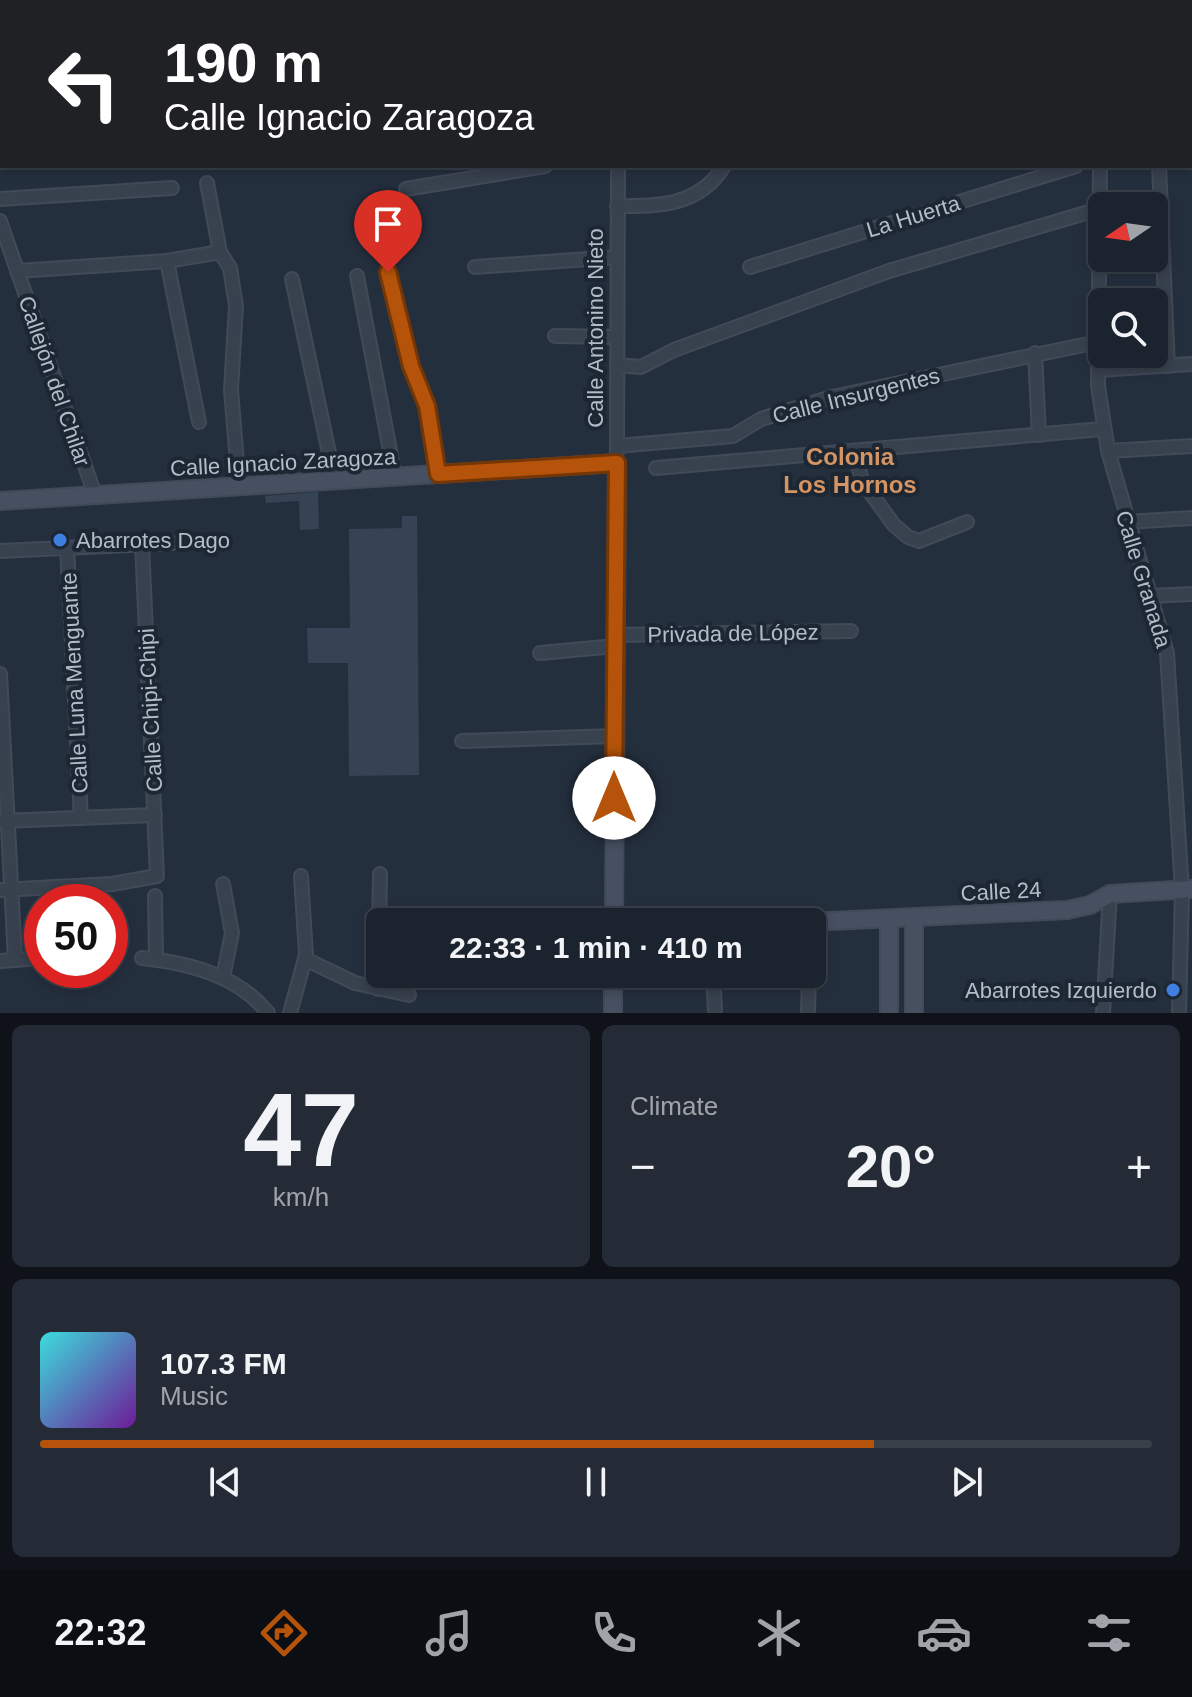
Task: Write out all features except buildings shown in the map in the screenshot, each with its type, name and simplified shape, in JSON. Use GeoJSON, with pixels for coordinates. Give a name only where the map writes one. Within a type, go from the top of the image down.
{"type":"FeatureCollection","features":[{"type":"Feature","properties":{"kind":"main road","name":"Calle Ignacio Zaragoza"},"geometry":{"type":"LineString","coordinates":[[0,501],[438,474],[617,455]]}},
{"type":"Feature","properties":{"kind":"main road","name":"Calle Antonino Nieto"},"geometry":{"type":"LineString","coordinates":[[614,908],[617,455]]}},
{"type":"Feature","properties":{"kind":"main road","name":"Calle 24"},"geometry":{"type":"LineString","coordinates":[[826,921],[1067,910],[1090,905],[1110,894],[1187,890]]}},
{"type":"Feature","properties":{"kind":"main road"},"geometry":{"type":"LineString","coordinates":[[914,918],[914,1013]]}},
{"type":"Feature","properties":{"kind":"main road"},"geometry":{"type":"LineString","coordinates":[[889,919],[889,1013]]}},
{"type":"Feature","properties":{"kind":"main road"},"geometry":{"type":"LineString","coordinates":[[613,988],[613,1013]]}},
{"type":"Feature","properties":{"kind":"street"},"geometry":{"type":"LineString","coordinates":[[406,189],[533,168]]}},
{"type":"Feature","properties":{"kind":"street","name":"Calle Antonino Nieto"},"geometry":{"type":"LineString","coordinates":[[617,455],[618,168]]}},
{"type":"Feature","properties":{"kind":"street"},"geometry":{"type":"LineString","coordinates":[[617,206],[660,207],[684,199],[712,186],[723,168]]}},
{"type":"Feature","properties":{"kind":"street","name":"La Huerta"},"geometry":{"type":"LineString","coordinates":[[750,267],[1070,168]]}},
{"type":"Feature","properties":{"kind":"street","name":"Calle Granada"},"geometry":{"type":"LineString","coordinates":[[1099,192],[1100,168]]}},
{"type":"Feature","properties":{"kind":"street"},"geometry":{"type":"LineString","coordinates":[[1159,168],[1164,288]]}},
{"type":"Feature","properties":{"kind":"street"},"geometry":{"type":"LineString","coordinates":[[207,183],[220,252],[230,268],[236,306],[231,390],[239,486]]}},
{"type":"Feature","properties":{"kind":"street"},"geometry":{"type":"LineString","coordinates":[[0,199],[172,188]]}},
{"type":"Feature","properties":{"kind":"street"},"geometry":{"type":"LineString","coordinates":[[617,365],[641,367],[674,350],[889,271],[1088,212]]}},
{"type":"Feature","properties":{"kind":"street","name":"Callejón del Chilar"},"geometry":{"type":"LineString","coordinates":[[0,221],[95,495]]}},
{"type":"Feature","properties":{"kind":"street"},"geometry":{"type":"LineString","coordinates":[[17,271],[167,261],[220,252]]}},
{"type":"Feature","properties":{"kind":"street"},"geometry":{"type":"LineString","coordinates":[[475,267],[617,260]]}},
{"type":"Feature","properties":{"kind":"street"},"geometry":{"type":"LineString","coordinates":[[551,267],[617,260]]}},
{"type":"Feature","properties":{"kind":"street"},"geometry":{"type":"LineString","coordinates":[[167,261],[199,422]]}},
{"type":"Feature","properties":{"kind":"street"},"geometry":{"type":"LineString","coordinates":[[388,272],[411,366],[427,406],[438,474]]}},
{"type":"Feature","properties":{"kind":"street"},"geometry":{"type":"LineString","coordinates":[[357,276],[395,477]]}},
{"type":"Feature","properties":{"kind":"street"},"geometry":{"type":"LineString","coordinates":[[292,279],[335,481]]}},
{"type":"Feature","properties":{"kind":"street"},"geometry":{"type":"LineString","coordinates":[[555,336],[617,337]]}},
{"type":"Feature","properties":{"kind":"street","name":"Calle Insurgentes"},"geometry":{"type":"LineString","coordinates":[[617,455],[733,436],[761,419],[832,397],[1088,344]]}},
{"type":"Feature","properties":{"kind":"street"},"geometry":{"type":"LineString","coordinates":[[1035,353],[1039,435]]}},
{"type":"Feature","properties":{"kind":"street"},"geometry":{"type":"LineString","coordinates":[[1168,366],[1192,364]]}},
{"type":"Feature","properties":{"kind":"street"},"geometry":{"type":"LineString","coordinates":[[1098,370],[1133,368]]}},
{"type":"Feature","properties":{"kind":"street","name":"Calle Granada"},"geometry":{"type":"LineString","coordinates":[[1098,370],[1102,429],[1126,522],[1167,653],[1177,808],[1187,890],[1179,1013]]}},
{"type":"Feature","properties":{"kind":"street"},"geometry":{"type":"LineString","coordinates":[[656,468],[1102,429]]}},
{"type":"Feature","properties":{"kind":"street"},"geometry":{"type":"LineString","coordinates":[[733,436],[742,460]]}},
{"type":"Feature","properties":{"kind":"street"},"geometry":{"type":"LineString","coordinates":[[1108,451],[1192,446]]}},
{"type":"Feature","properties":{"kind":"street"},"geometry":{"type":"LineString","coordinates":[[855,453],[862,481],[894,525],[908,537],[919,541],[967,522]]}},
{"type":"Feature","properties":{"kind":"street"},"geometry":{"type":"LineString","coordinates":[[1126,522],[1192,518]]}},
{"type":"Feature","properties":{"kind":"street"},"geometry":{"type":"LineString","coordinates":[[0,551],[172,543]]}},
{"type":"Feature","properties":{"kind":"street","name":"Calle Chipi-Chipi"},"geometry":{"type":"LineString","coordinates":[[6,890],[112,884],[157,876],[142,544]]}},
{"type":"Feature","properties":{"kind":"street","name":"Calle Luna Menguante"},"geometry":{"type":"LineString","coordinates":[[67,547],[81,818]]}},
{"type":"Feature","properties":{"kind":"street"},"geometry":{"type":"LineString","coordinates":[[1150,596],[1192,594]]}},
{"type":"Feature","properties":{"kind":"street","name":"Privada de López"},"geometry":{"type":"LineString","coordinates":[[540,653],[616,641],[851,631]]}},
{"type":"Feature","properties":{"kind":"street"},"geometry":{"type":"LineString","coordinates":[[0,674],[6,890],[15,960]]}},
{"type":"Feature","properties":{"kind":"street"},"geometry":{"type":"LineString","coordinates":[[462,741],[615,736]]}},
{"type":"Feature","properties":{"kind":"street"},"geometry":{"type":"LineString","coordinates":[[1177,808],[1192,808]]}},
{"type":"Feature","properties":{"kind":"street"},"geometry":{"type":"LineString","coordinates":[[4,821],[155,815]]}},
{"type":"Feature","properties":{"kind":"street"},"geometry":{"type":"LineString","coordinates":[[378,989],[380,874]]}},
{"type":"Feature","properties":{"kind":"street"},"geometry":{"type":"LineString","coordinates":[[290,1013],[305,959],[307,934],[301,876]]}},
{"type":"Feature","properties":{"kind":"street"},"geometry":{"type":"LineString","coordinates":[[223,884],[232,933],[223,978]]}},
{"type":"Feature","properties":{"kind":"street"},"geometry":{"type":"LineString","coordinates":[[1103,1013],[1110,894]]}},
{"type":"Feature","properties":{"kind":"street"},"geometry":{"type":"LineString","coordinates":[[155,896],[149,959],[223,978],[253,996],[268,1013]]}},
{"type":"Feature","properties":{"kind":"street"},"geometry":{"type":"LineString","coordinates":[[0,961],[24,959]]}},
{"type":"Feature","properties":{"kind":"street"},"geometry":{"type":"LineString","coordinates":[[305,959],[324,971],[378,989],[409,995]]}},
{"type":"Feature","properties":{"kind":"street"},"geometry":{"type":"LineString","coordinates":[[714,988],[715,1010]]}},
{"type":"Feature","properties":{"kind":"street"},"geometry":{"type":"LineString","coordinates":[[808,1013],[809,988]]}},
{"type":"Feature","properties":{"kind":"place","name":"Abarrotes Dago"},"geometry":{"type":"Point","coordinates":[60,540]}},
{"type":"Feature","properties":{"kind":"place","name":"Abarrotes Izquierdo"},"geometry":{"type":"Point","coordinates":[1173,990]}},
{"type":"Feature","properties":{"kind":"district","name":"Colonia Los Hornos"},"geometry":{"type":"Point","coordinates":[850,471]}},
{"type":"Feature","properties":{"kind":"route"},"geometry":{"type":"LineString","coordinates":[[388,272],[411,366],[427,406],[438,474],[617,463],[614,798]]}}]}
